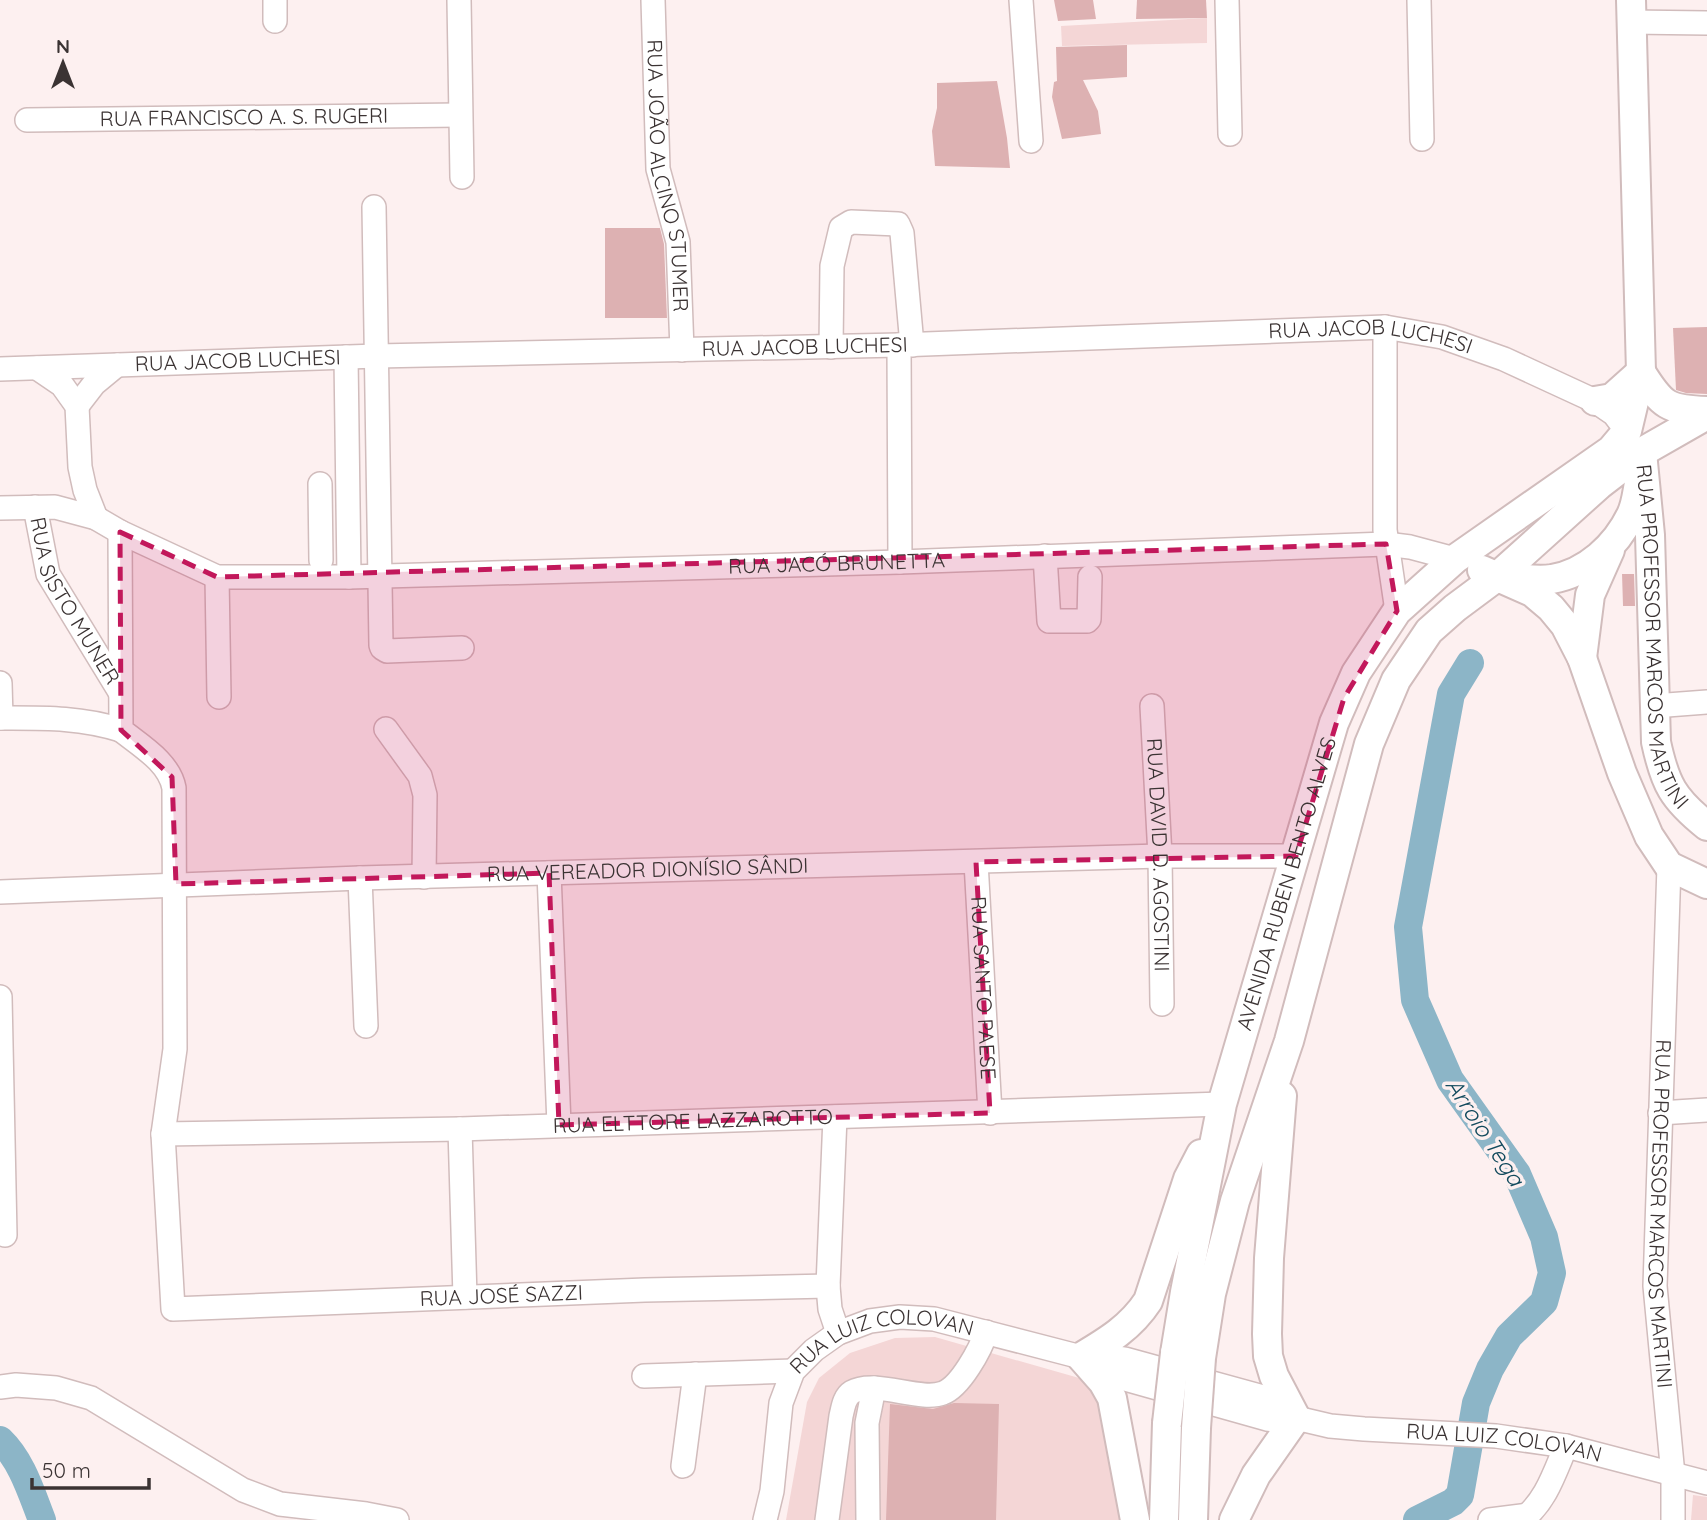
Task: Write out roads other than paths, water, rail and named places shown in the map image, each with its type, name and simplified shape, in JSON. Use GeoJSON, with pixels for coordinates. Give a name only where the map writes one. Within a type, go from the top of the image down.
{"type":"FeatureCollection","features":[{"type":"Feature","properties":{"kind":"main road"},"geometry":{"type":"LineString","coordinates":[[1581,658],[1590,595],[1613,542],[1633,512],[1639,483],[1635,442],[1641,372],[1631,11]]}},
{"type":"Feature","properties":{"kind":"main road"},"geometry":{"type":"LineString","coordinates":[[1595,401],[1612,398],[1641,372]]}},
{"type":"Feature","properties":{"kind":"main road"},"geometry":{"type":"LineString","coordinates":[[1641,372],[1656,396],[1672,407],[1707,413]]}},
{"type":"Feature","properties":{"kind":"main road","name":"AVENIDA RUBEN BENTO ALVES"},"geometry":{"type":"LineString","coordinates":[[1193,1520],[1196,1429],[1188,1355],[1215,1133],[1334,723],[1344,698],[1372,647],[1397,611],[1455,559],[1611,450],[1707,413]]}},
{"type":"Feature","properties":{"kind":"main road","name":"AVENIDA RUBEN BENTO ALVES"},"geometry":{"type":"LineString","coordinates":[[1164,1520],[1167,1423],[1211,1294],[1235,1201],[1289,1041],[1369,744],[1383,707],[1396,680],[1429,631],[1498,576],[1599,485],[1635,442]]}},
{"type":"Feature","properties":{"kind":"main road","name":"RUA PROFESSOR MARCOS MARTINI"},"geometry":{"type":"LineString","coordinates":[[1635,442],[1650,524],[1656,741],[1662,773],[1674,795],[1700,820]]}},
{"type":"Feature","properties":{"kind":"main road"},"geometry":{"type":"LineString","coordinates":[[1498,576],[1536,580],[1572,573],[1591,564],[1613,542]]}},
{"type":"Feature","properties":{"kind":"main road"},"geometry":{"type":"LineString","coordinates":[[1455,559],[1532,592],[1552,608],[1565,625],[1581,658],[1637,811],[1649,836],[1669,866],[1707,884]]}},
{"type":"Feature","properties":{"kind":"main road"},"geometry":{"type":"LineString","coordinates":[[1234,1520],[1256,1475],[1296,1418],[1274,1376],[1268,1356],[1267,1334],[1271,1230],[1283,1078],[1289,1041]]}},
{"type":"Feature","properties":{"kind":"main road"},"geometry":{"type":"LineString","coordinates":[[1135,1520],[1112,1398],[1104,1382],[1081,1357],[1118,1334],[1138,1316],[1148,1301],[1188,1179],[1215,1133]]}},
{"type":"Feature","properties":{"kind":"street"},"geometry":{"type":"LineString","coordinates":[[459,0],[462,177]]}},
{"type":"Feature","properties":{"kind":"street","name":"RUA JOÃO ALCINO STUMER"},"geometry":{"type":"LineString","coordinates":[[653,0],[658,169],[678,242],[682,350]]}},
{"type":"Feature","properties":{"kind":"street"},"geometry":{"type":"LineString","coordinates":[[1021,0],[1031,141]]}},
{"type":"Feature","properties":{"kind":"street"},"geometry":{"type":"LineString","coordinates":[[1227,0],[1230,134]]}},
{"type":"Feature","properties":{"kind":"street"},"geometry":{"type":"LineString","coordinates":[[1419,0],[1422,139]]}},
{"type":"Feature","properties":{"kind":"street"},"geometry":{"type":"LineString","coordinates":[[1631,11],[1707,23]]}},
{"type":"Feature","properties":{"kind":"street","name":"RUA FRANCISCO A. S. RUGERI"},"geometry":{"type":"LineString","coordinates":[[27,120],[460,115]]}},
{"type":"Feature","properties":{"kind":"street"},"geometry":{"type":"LineString","coordinates":[[374,207],[382,649],[463,648]]}},
{"type":"Feature","properties":{"kind":"street"},"geometry":{"type":"LineString","coordinates":[[831,347],[832,266],[841,228],[851,222],[898,224],[902,233],[905,345],[900,562]]}},
{"type":"Feature","properties":{"kind":"street"},"geometry":{"type":"LineString","coordinates":[[1385,327],[1386,544],[1397,611]]}},
{"type":"Feature","properties":{"kind":"street","name":"RUA JACOB LUCHESI"},"geometry":{"type":"LineString","coordinates":[[0,369],[377,356],[905,345],[1385,327],[1442,337],[1504,359],[1595,401],[1614,414],[1635,442]]}},
{"type":"Feature","properties":{"kind":"street"},"geometry":{"type":"LineString","coordinates":[[346,357],[349,577]]}},
{"type":"Feature","properties":{"kind":"street"},"geometry":{"type":"LineString","coordinates":[[77,406],[94,384],[117,365]]}},
{"type":"Feature","properties":{"kind":"street"},"geometry":{"type":"LineString","coordinates":[[37,368],[62,385],[77,406],[80,467],[85,490],[96,518]]}},
{"type":"Feature","properties":{"kind":"street"},"geometry":{"type":"LineString","coordinates":[[45,507],[68,491],[80,467]]}},
{"type":"Feature","properties":{"kind":"street"},"geometry":{"type":"LineString","coordinates":[[320,484],[321,560]]}},
{"type":"Feature","properties":{"kind":"street"},"geometry":{"type":"LineString","coordinates":[[1385,485],[1410,547]]}},
{"type":"Feature","properties":{"kind":"street"},"geometry":{"type":"LineString","coordinates":[[0,508],[45,507],[96,518],[217,577],[219,697]]}},
{"type":"Feature","properties":{"kind":"street","name":"RUA SISTO MUNER"},"geometry":{"type":"LineString","coordinates":[[45,507],[48,574],[120,692]]}},
{"type":"Feature","properties":{"kind":"street"},"geometry":{"type":"LineString","coordinates":[[320,520],[347,520]]}},
{"type":"Feature","properties":{"kind":"street","name":"RUA SISTO MUNER"},"geometry":{"type":"LineString","coordinates":[[120,532],[121,730]]}},
{"type":"Feature","properties":{"kind":"street","name":"RUA JACÓ BRUNETTA"},"geometry":{"type":"LineString","coordinates":[[217,577],[349,577],[900,562],[1386,544],[1410,547],[1455,559]]}},
{"type":"Feature","properties":{"kind":"street"},"geometry":{"type":"LineString","coordinates":[[1045,556],[1049,621],[1089,619],[1090,578]]}},
{"type":"Feature","properties":{"kind":"street"},"geometry":{"type":"LineString","coordinates":[[0,683],[1,718],[67,718],[93,721],[121,730],[166,768],[172,777],[176,884],[175,1049],[163,1134]]}},
{"type":"Feature","properties":{"kind":"street"},"geometry":{"type":"LineString","coordinates":[[1654,706],[1707,702]]}},
{"type":"Feature","properties":{"kind":"street","name":"RUA DAVID D. AGOSTINI"},"geometry":{"type":"LineString","coordinates":[[1152,706],[1160,856],[1162,1004]]}},
{"type":"Feature","properties":{"kind":"street"},"geometry":{"type":"LineString","coordinates":[[386,729],[420,776],[425,795],[424,877]]}},
{"type":"Feature","properties":{"kind":"street","name":"RUA VEREADOR DIONÍSIO SÂNDI"},"geometry":{"type":"LineString","coordinates":[[0,891],[360,878],[1160,856],[1296,856]]}},
{"type":"Feature","properties":{"kind":"street","name":"RUA SANTO PAESE"},"geometry":{"type":"LineString","coordinates":[[976,862],[990,1113]]}},
{"type":"Feature","properties":{"kind":"street","name":"RUA PROFESSOR MARCOS MARTINI"},"geometry":{"type":"LineString","coordinates":[[1669,866],[1655,1286],[1673,1475],[1673,1520]]}},
{"type":"Feature","properties":{"kind":"street"},"geometry":{"type":"LineString","coordinates":[[549,873],[559,1125]]}},
{"type":"Feature","properties":{"kind":"street"},"geometry":{"type":"LineString","coordinates":[[360,878],[366,1026]]}},
{"type":"Feature","properties":{"kind":"street"},"geometry":{"type":"LineString","coordinates":[[0,997],[5,1235]]}},
{"type":"Feature","properties":{"kind":"street","name":"RUA ELTTORE LAZZAROTTO"},"geometry":{"type":"LineString","coordinates":[[163,1134],[460,1129],[1223,1104]]}},
{"type":"Feature","properties":{"kind":"street"},"geometry":{"type":"LineString","coordinates":[[1660,1113],[1707,1110]]}},
{"type":"Feature","properties":{"kind":"street"},"geometry":{"type":"LineString","coordinates":[[835,1117],[828,1286],[830,1309],[838,1333]]}},
{"type":"Feature","properties":{"kind":"street"},"geometry":{"type":"LineString","coordinates":[[460,1129],[466,1297]]}},
{"type":"Feature","properties":{"kind":"street","name":"RUA JOSÉ SAZZI"},"geometry":{"type":"LineString","coordinates":[[163,1134],[173,1310],[466,1297],[828,1286]]}},
{"type":"Feature","properties":{"kind":"street","name":"RUA LUIZ COLOVAN"},"geometry":{"type":"LineString","coordinates":[[765,1520],[772,1491],[781,1403],[793,1371],[814,1350],[838,1333],[870,1321],[900,1317],[934,1319],[1081,1357],[1125,1359],[1270,1399],[1296,1418],[1330,1426],[1496,1436],[1566,1446],[1707,1483]]}},
{"type":"Feature","properties":{"kind":"street"},"geometry":{"type":"LineString","coordinates":[[827,1520],[841,1416],[845,1401],[852,1392],[874,1388],[931,1395],[943,1393],[951,1388],[980,1350],[986,1332]]}},
{"type":"Feature","properties":{"kind":"street"},"geometry":{"type":"LineString","coordinates":[[644,1376],[793,1371]]}},
{"type":"Feature","properties":{"kind":"street"},"geometry":{"type":"LineString","coordinates":[[683,1466],[695,1374]]}},
{"type":"Feature","properties":{"kind":"street"},"geometry":{"type":"LineString","coordinates":[[0,1387],[16,1385],[56,1388],[91,1398],[243,1490],[281,1504],[397,1520]]}},
{"type":"Feature","properties":{"kind":"street"},"geometry":{"type":"LineString","coordinates":[[868,1520],[867,1423],[874,1388]]}},
{"type":"Feature","properties":{"kind":"street"},"geometry":{"type":"LineString","coordinates":[[1490,1520],[1525,1517],[1546,1492],[1566,1446]]}},
{"type":"Feature","properties":{"kind":"waterway","name":"Arroio Tega"},"geometry":{"type":"LineString","coordinates":[[1417,1520],[1453,1502],[1460,1495],[1476,1403],[1490,1369],[1509,1336],[1544,1302],[1552,1273],[1544,1237],[1517,1174],[1450,1080],[1415,1000],[1408,927],[1451,694],[1470,663]]}},
{"type":"Feature","properties":{"kind":"waterway","name":"Arroio Tega"},"geometry":{"type":"LineString","coordinates":[[0,1440],[20,1467],[42,1520]]}}]}
